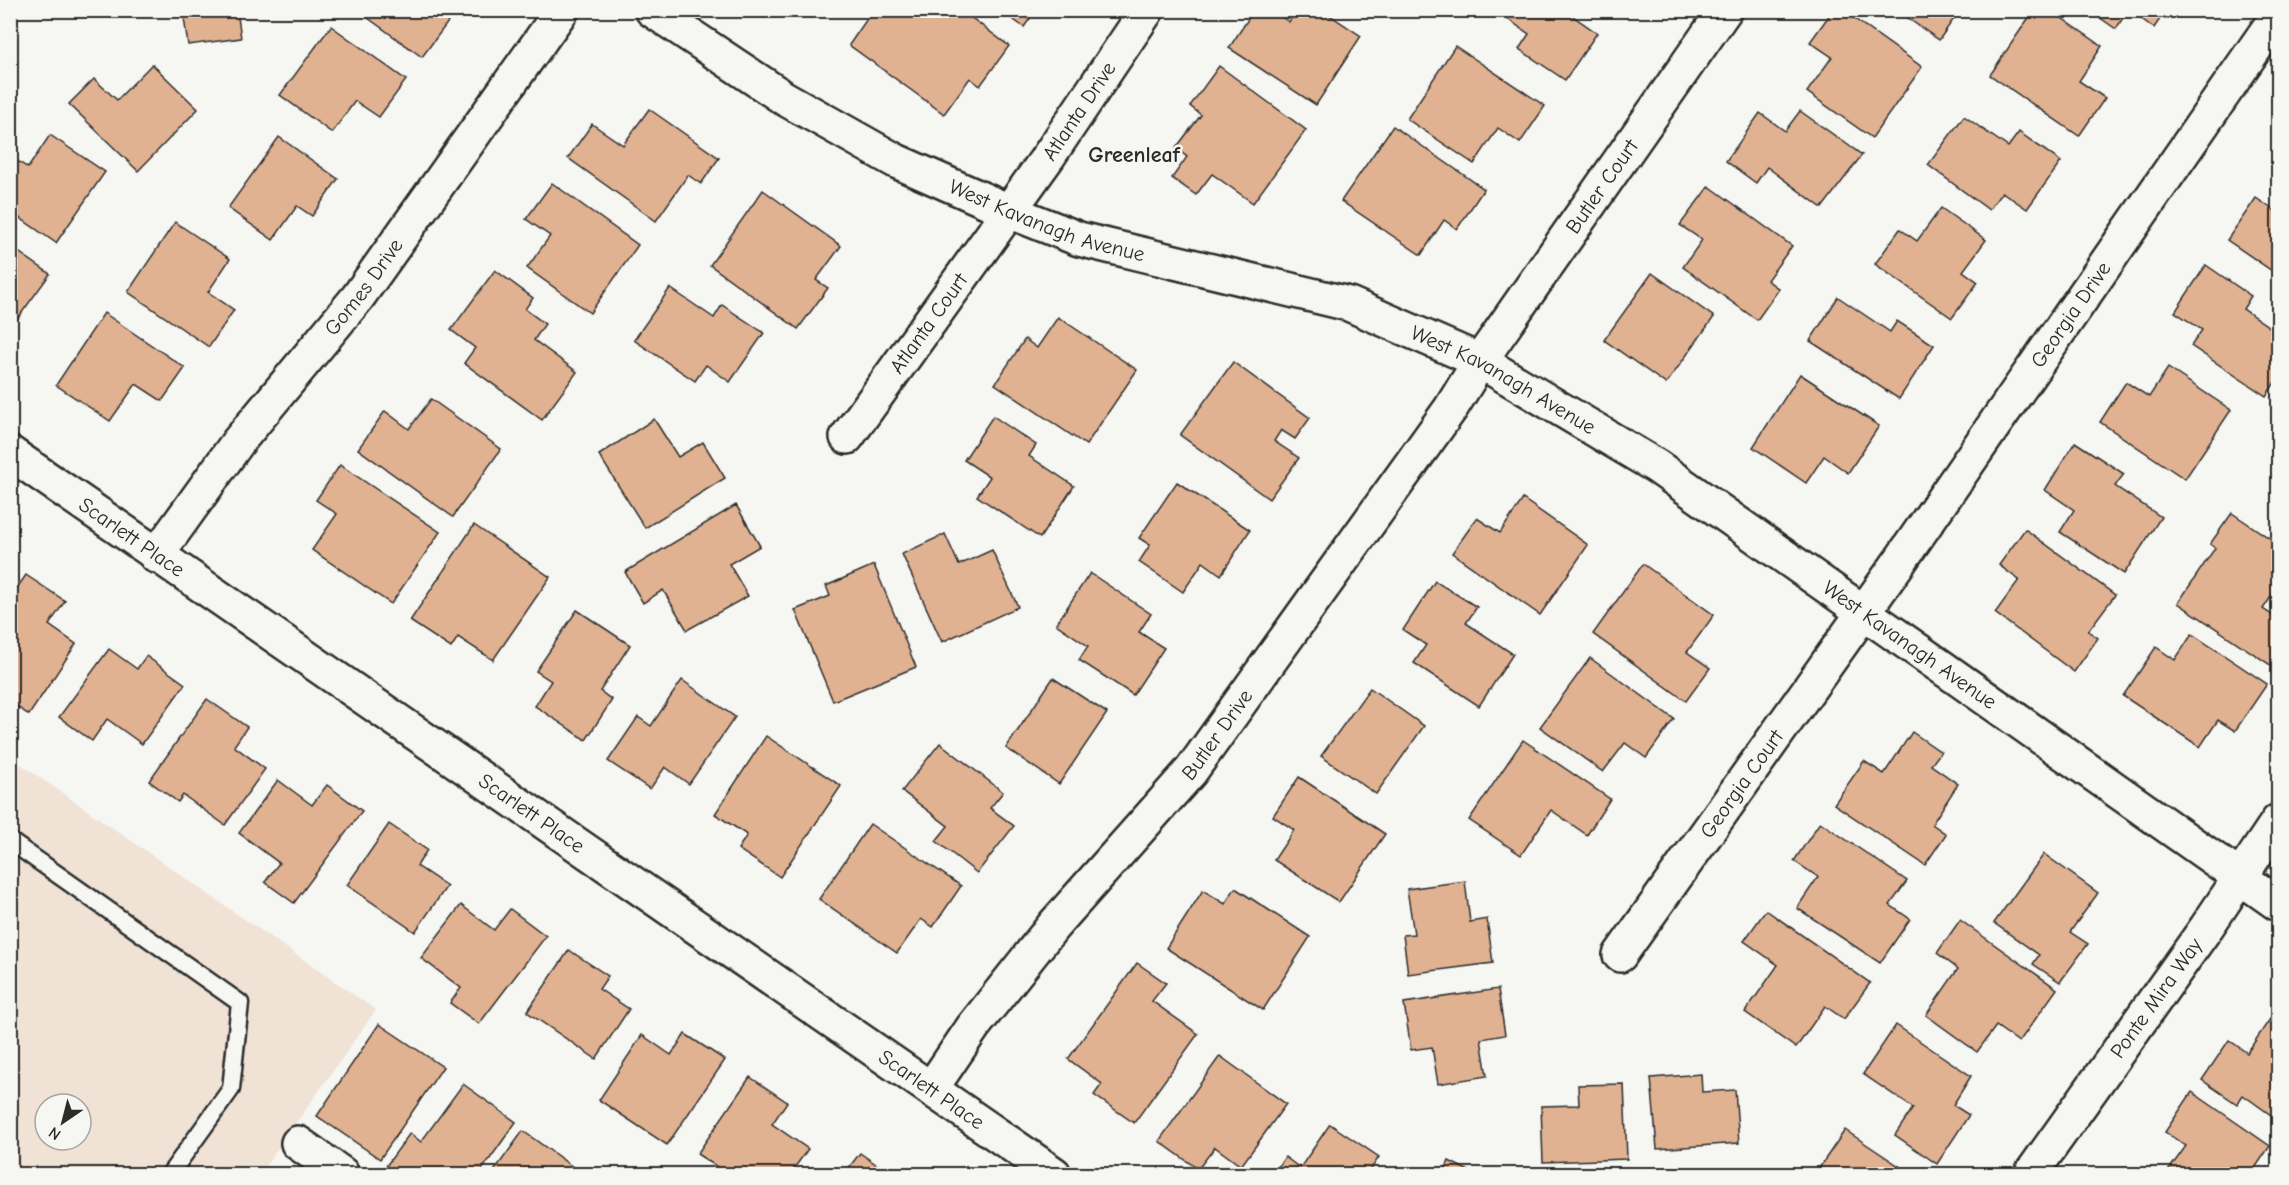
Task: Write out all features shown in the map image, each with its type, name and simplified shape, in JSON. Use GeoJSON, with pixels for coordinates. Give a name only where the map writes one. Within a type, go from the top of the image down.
{"type":"FeatureCollection","features":[{"type":"Feature","properties":{"kind":"street","name":"Gomes Drive"},"geometry":{"type":"LineString","coordinates":[[156,556],[238,442],[358,297],[562,10]]}},
{"type":"Feature","properties":{"kind":"street","name":"West Kavanagh Avenue"},"geometry":{"type":"LineString","coordinates":[[652,10],[784,98],[886,155],[1009,211],[1079,239],[1349,304],[1480,361],[1656,466],[2278,904]]}},
{"type":"Feature","properties":{"kind":"street","name":"Atlanta Drive"},"geometry":{"type":"LineString","coordinates":[[1009,211],[1147,10]]}},
{"type":"Feature","properties":{"kind":"street","name":"Butler Court"},"geometry":{"type":"LineString","coordinates":[[1480,361],[1725,10]]}},
{"type":"Feature","properties":{"kind":"street","name":"Georgia Drive"},"geometry":{"type":"LineString","coordinates":[[1863,613],[2278,15]]}},
{"type":"Feature","properties":{"kind":"street","name":"Atlanta Court"},"geometry":{"type":"LineString","coordinates":[[847,437],[1009,211]]}},
{"type":"Feature","properties":{"kind":"street","name":"Butler Drive"},"geometry":{"type":"LineString","coordinates":[[931,1089],[973,1027],[1054,925],[1191,771],[1444,417],[1480,361]]}},
{"type":"Feature","properties":{"kind":"street","name":"Scarlett Place"},"geometry":{"type":"LineString","coordinates":[[10,453],[1054,1174]]}},
{"type":"Feature","properties":{"kind":"street","name":"Georgia Court"},"geometry":{"type":"LineString","coordinates":[[1620,955],[1863,613]]}},
{"type":"Feature","properties":{"kind":"street","name":"Ponte Mira Way"},"geometry":{"type":"LineString","coordinates":[[2031,1174],[2278,821]]}},
{"type":"Feature","properties":{"kind":"street"},"geometry":{"type":"LineString","coordinates":[[298,1143],[342,1174]]}},
{"type":"Feature","properties":{"kind":"lane"},"geometry":{"type":"LineString","coordinates":[[10,841],[240,1003],[231,1089],[170,1174]]}},
{"type":"Feature","properties":{"kind":"shaded area"},"geometry":{"type":"Polygon","coordinates":[[[10,757],[376,1010],[260,1174],[11,1174],[10,757]]]}},
{"type":"Feature","properties":{"kind":"building"},"geometry":{"type":"Polygon","coordinates":[[[166,10],[237,10],[241,38],[188,45],[183,11],[166,13],[166,10]]]}},
{"type":"Feature","properties":{"kind":"building"},"geometry":{"type":"Polygon","coordinates":[[[357,10],[432,10],[448,22],[422,57],[357,10]]]}},
{"type":"Feature","properties":{"kind":"building"},"geometry":{"type":"Polygon","coordinates":[[[873,10],[961,10],[1009,46],[980,86],[970,78],[944,114],[849,45],[873,10]]]}},
{"type":"Feature","properties":{"kind":"building"},"geometry":{"type":"Polygon","coordinates":[[[999,10],[1036,10],[1024,27],[999,10]]]}},
{"type":"Feature","properties":{"kind":"building"},"geometry":{"type":"Polygon","coordinates":[[[1254,10],[1271,10],[1289,22],[1296,10],[1322,10],[1361,36],[1316,105],[1229,48],[1254,10]]]}},
{"type":"Feature","properties":{"kind":"building"},"geometry":{"type":"Polygon","coordinates":[[[1495,10],[1572,10],[1570,14],[1597,33],[1565,80],[1519,49],[1529,34],[1495,10]]]}},
{"type":"Feature","properties":{"kind":"building"},"geometry":{"type":"Polygon","coordinates":[[[1833,10],[1842,10],[1922,67],[1872,138],[1807,92],[1832,57],[1810,42],[1833,10]]]}},
{"type":"Feature","properties":{"kind":"building"},"geometry":{"type":"Polygon","coordinates":[[[1896,10],[1960,10],[1939,40],[1896,10]]]}},
{"type":"Feature","properties":{"kind":"building"},"geometry":{"type":"Polygon","coordinates":[[[2034,10],[2050,10],[2102,46],[2079,81],[2105,98],[2079,136],[1990,75],[2034,10]]]}},
{"type":"Feature","properties":{"kind":"building"},"geometry":{"type":"Polygon","coordinates":[[[2089,10],[2128,10],[2116,29],[2089,10]]]}},
{"type":"Feature","properties":{"kind":"building"},"geometry":{"type":"Polygon","coordinates":[[[2129,10],[2166,10],[2154,28],[2129,10]]]}},
{"type":"Feature","properties":{"kind":"building"},"geometry":{"type":"Polygon","coordinates":[[[331,26],[406,80],[379,117],[355,101],[332,133],[280,95],[331,26]]]}},
{"type":"Feature","properties":{"kind":"building"},"geometry":{"type":"Polygon","coordinates":[[[1455,46],[1545,106],[1520,143],[1498,128],[1474,164],[1407,119],[1455,46]]]}},
{"type":"Feature","properties":{"kind":"building"},"geometry":{"type":"Polygon","coordinates":[[[152,64],[198,109],[138,171],[69,104],[94,79],[117,100],[152,64]]]}},
{"type":"Feature","properties":{"kind":"building"},"geometry":{"type":"Polygon","coordinates":[[[1219,66],[1306,130],[1253,203],[1212,174],[1196,195],[1172,178],[1187,157],[1176,148],[1201,115],[1190,106],[1219,66]]]}},
{"type":"Feature","properties":{"kind":"building"},"geometry":{"type":"Polygon","coordinates":[[[649,109],[719,158],[701,184],[688,175],[656,221],[568,158],[592,124],[623,145],[649,109]]]}},
{"type":"Feature","properties":{"kind":"building"},"geometry":{"type":"Polygon","coordinates":[[[1800,111],[1862,155],[1822,208],[1767,167],[1756,183],[1726,161],[1760,113],[1785,131],[1800,111]]]}},
{"type":"Feature","properties":{"kind":"building"},"geometry":{"type":"Polygon","coordinates":[[[1964,116],[2008,147],[2019,132],[2061,162],[2027,209],[2002,192],[1989,210],[1928,165],[1964,116]]]}},
{"type":"Feature","properties":{"kind":"building"},"geometry":{"type":"Polygon","coordinates":[[[1393,126],[1484,189],[1457,229],[1444,220],[1421,255],[1341,201],[1393,126]]]}},
{"type":"Feature","properties":{"kind":"building"},"geometry":{"type":"Polygon","coordinates":[[[50,135],[105,172],[56,243],[10,211],[10,156],[28,168],[50,135]]]}},
{"type":"Feature","properties":{"kind":"building"},"geometry":{"type":"Polygon","coordinates":[[[279,137],[338,179],[312,216],[297,206],[273,240],[228,208],[279,137]]]}},
{"type":"Feature","properties":{"kind":"building"},"geometry":{"type":"Polygon","coordinates":[[[552,183],[638,245],[590,313],[527,268],[550,236],[526,219],[552,183]]]}},
{"type":"Feature","properties":{"kind":"building"},"geometry":{"type":"Polygon","coordinates":[[[1709,186],[1792,246],[1767,280],[1779,289],[1757,320],[1683,267],[1702,240],[1680,225],[1709,186]]]}},
{"type":"Feature","properties":{"kind":"building"},"geometry":{"type":"Polygon","coordinates":[[[763,190],[841,246],[816,280],[828,288],[798,329],[710,265],[763,190]]]}},
{"type":"Feature","properties":{"kind":"building"},"geometry":{"type":"Polygon","coordinates":[[[2256,198],[2278,213],[2278,275],[2227,240],[2256,198]]]}},
{"type":"Feature","properties":{"kind":"building"},"geometry":{"type":"Polygon","coordinates":[[[1941,208],[1986,240],[1963,271],[1978,282],[1952,318],[1875,264],[1900,229],[1917,241],[1941,208]]]}},
{"type":"Feature","properties":{"kind":"building"},"geometry":{"type":"Polygon","coordinates":[[[175,222],[230,259],[208,292],[234,310],[209,347],[128,292],[175,222]]]}},
{"type":"Feature","properties":{"kind":"building"},"geometry":{"type":"Polygon","coordinates":[[[10,246],[50,274],[10,329],[10,246]]]}},
{"type":"Feature","properties":{"kind":"building"},"geometry":{"type":"Polygon","coordinates":[[[2206,265],[2251,296],[2243,309],[2278,333],[2278,378],[2266,396],[2191,346],[2202,330],[2175,312],[2206,265]]]}},
{"type":"Feature","properties":{"kind":"building"},"geometry":{"type":"Polygon","coordinates":[[[495,270],[533,298],[525,309],[545,324],[534,340],[577,372],[542,420],[464,363],[475,348],[451,330],[495,270]]]}},
{"type":"Feature","properties":{"kind":"building"},"geometry":{"type":"Polygon","coordinates":[[[1652,273],[1714,317],[1666,384],[1604,340],[1652,273]]]}},
{"type":"Feature","properties":{"kind":"building"},"geometry":{"type":"Polygon","coordinates":[[[670,288],[714,318],[722,305],[764,333],[730,382],[706,365],[695,381],[634,340],[670,288]]]}},
{"type":"Feature","properties":{"kind":"building"},"geometry":{"type":"Polygon","coordinates":[[[1838,297],[1890,332],[1897,321],[1934,345],[1899,399],[1810,341],[1838,297]]]}},
{"type":"Feature","properties":{"kind":"building"},"geometry":{"type":"Polygon","coordinates":[[[104,313],[185,368],[162,401],[136,384],[110,421],[56,385],[104,313]]]}},
{"type":"Feature","properties":{"kind":"building"},"geometry":{"type":"Polygon","coordinates":[[[1058,317],[1137,370],[1086,445],[995,384],[1025,339],[1037,348],[1058,317]]]}},
{"type":"Feature","properties":{"kind":"building"},"geometry":{"type":"Polygon","coordinates":[[[1233,362],[1310,418],[1295,439],[1281,430],[1274,441],[1299,458],[1269,499],[1180,435],[1233,362]]]}},
{"type":"Feature","properties":{"kind":"building"},"geometry":{"type":"Polygon","coordinates":[[[2168,368],[2231,410],[2185,479],[2100,422],[2126,382],[2149,397],[2168,368]]]}},
{"type":"Feature","properties":{"kind":"building"},"geometry":{"type":"Polygon","coordinates":[[[1800,374],[1879,426],[1848,473],[1824,456],[1806,483],[1753,447],[1800,374]]]}},
{"type":"Feature","properties":{"kind":"building"},"geometry":{"type":"Polygon","coordinates":[[[431,399],[501,449],[453,517],[358,449],[385,411],[409,429],[431,399]]]}},
{"type":"Feature","properties":{"kind":"building"},"geometry":{"type":"Polygon","coordinates":[[[993,416],[1036,445],[1029,456],[1074,486],[1040,538],[977,496],[990,477],[964,460],[993,416]]]}},
{"type":"Feature","properties":{"kind":"building"},"geometry":{"type":"Polygon","coordinates":[[[654,419],[678,457],[703,442],[725,478],[645,528],[599,455],[654,419]]]}},
{"type":"Feature","properties":{"kind":"building"},"geometry":{"type":"Polygon","coordinates":[[[2075,442],[2124,474],[2115,486],[2161,517],[2124,574],[2060,532],[2074,510],[2045,490],[2075,442]]]}},
{"type":"Feature","properties":{"kind":"building"},"geometry":{"type":"Polygon","coordinates":[[[340,465],[440,532],[391,604],[312,550],[337,514],[316,500],[340,465]]]}},
{"type":"Feature","properties":{"kind":"building"},"geometry":{"type":"Polygon","coordinates":[[[1177,482],[1250,530],[1221,575],[1203,562],[1183,592],[1139,562],[1150,545],[1139,538],[1177,482]]]}},
{"type":"Feature","properties":{"kind":"building"},"geometry":{"type":"Polygon","coordinates":[[[1523,499],[1588,545],[1540,615],[1452,553],[1477,518],[1500,533],[1523,499]]]}},
{"type":"Feature","properties":{"kind":"building"},"geometry":{"type":"Polygon","coordinates":[[[736,505],[760,546],[729,564],[748,596],[687,630],[663,590],[643,603],[625,572],[736,505]]]}},
{"type":"Feature","properties":{"kind":"building"},"geometry":{"type":"Polygon","coordinates":[[[2232,513],[2278,544],[2278,586],[2263,609],[2278,619],[2278,670],[2178,603],[2215,548],[2210,544],[2232,513]]]}},
{"type":"Feature","properties":{"kind":"building"},"geometry":{"type":"Polygon","coordinates":[[[474,525],[550,577],[493,660],[458,637],[451,648],[410,621],[474,525]]]}},
{"type":"Feature","properties":{"kind":"building"},"geometry":{"type":"Polygon","coordinates":[[[2025,529],[2115,595],[2088,631],[2098,638],[2074,672],[1995,613],[2019,580],[1999,565],[2025,529]]]}},
{"type":"Feature","properties":{"kind":"building"},"geometry":{"type":"Polygon","coordinates":[[[945,534],[959,565],[992,550],[1018,607],[942,642],[902,554],[945,534]]]}},
{"type":"Feature","properties":{"kind":"building"},"geometry":{"type":"Polygon","coordinates":[[[1643,564],[1714,615],[1687,652],[1710,668],[1686,701],[1593,634],[1643,564]]]}},
{"type":"Feature","properties":{"kind":"building"},"geometry":{"type":"Polygon","coordinates":[[[874,565],[916,667],[833,701],[795,610],[830,596],[826,586],[874,565]]]}},
{"type":"Feature","properties":{"kind":"building"},"geometry":{"type":"Polygon","coordinates":[[[1090,573],[1151,614],[1139,632],[1164,648],[1133,695],[1079,660],[1088,646],[1056,624],[1090,573]]]}},
{"type":"Feature","properties":{"kind":"building"},"geometry":{"type":"Polygon","coordinates":[[[26,575],[65,601],[49,625],[76,644],[29,715],[10,702],[10,598],[26,575]]]}},
{"type":"Feature","properties":{"kind":"building"},"geometry":{"type":"Polygon","coordinates":[[[1435,581],[1477,607],[1466,623],[1513,654],[1479,706],[1414,663],[1426,645],[1403,630],[1435,581]]]}},
{"type":"Feature","properties":{"kind":"building"},"geometry":{"type":"Polygon","coordinates":[[[577,610],[630,645],[600,691],[612,700],[586,740],[535,706],[551,681],[536,671],[577,610]]]}},
{"type":"Feature","properties":{"kind":"building"},"geometry":{"type":"Polygon","coordinates":[[[2192,634],[2267,684],[2235,731],[2218,720],[2200,747],[2123,696],[2156,647],[2175,660],[2192,634]]]}},
{"type":"Feature","properties":{"kind":"building"},"geometry":{"type":"Polygon","coordinates":[[[109,649],[137,669],[146,656],[185,684],[142,744],[107,719],[92,741],[59,717],[109,649]]]}},
{"type":"Feature","properties":{"kind":"building"},"geometry":{"type":"Polygon","coordinates":[[[1590,658],[1674,719],[1646,758],[1625,743],[1603,772],[1540,727],[1590,658]]]}},
{"type":"Feature","properties":{"kind":"building"},"geometry":{"type":"Polygon","coordinates":[[[1053,678],[1107,713],[1059,784],[1006,748],[1053,678]]]}},
{"type":"Feature","properties":{"kind":"building"},"geometry":{"type":"Polygon","coordinates":[[[682,680],[735,717],[689,784],[665,767],[650,789],[608,761],[638,717],[651,726],[682,680]]]}},
{"type":"Feature","properties":{"kind":"building"},"geometry":{"type":"Polygon","coordinates":[[[1370,688],[1424,726],[1376,794],[1321,756],[1370,688]]]}},
{"type":"Feature","properties":{"kind":"building"},"geometry":{"type":"Polygon","coordinates":[[[207,699],[247,727],[234,746],[265,769],[225,825],[183,795],[178,802],[149,781],[207,699]]]}},
{"type":"Feature","properties":{"kind":"building"},"geometry":{"type":"Polygon","coordinates":[[[1912,732],[1941,752],[1931,765],[1958,784],[1932,824],[1946,834],[1925,865],[1834,804],[1864,761],[1884,774],[1912,732]]]}},
{"type":"Feature","properties":{"kind":"building"},"geometry":{"type":"Polygon","coordinates":[[[766,736],[841,786],[780,877],[738,849],[747,835],[715,814],[766,736]]]}},
{"type":"Feature","properties":{"kind":"building"},"geometry":{"type":"Polygon","coordinates":[[[1523,740],[1610,799],[1587,835],[1551,810],[1521,855],[1469,820],[1523,740]]]}},
{"type":"Feature","properties":{"kind":"building"},"geometry":{"type":"Polygon","coordinates":[[[940,743],[1003,792],[990,808],[1014,826],[977,873],[936,841],[948,826],[902,791],[940,743]]]}},
{"type":"Feature","properties":{"kind":"building"},"geometry":{"type":"Polygon","coordinates":[[[1299,777],[1385,834],[1339,902],[1274,860],[1294,830],[1273,816],[1299,777]]]}},
{"type":"Feature","properties":{"kind":"building"},"geometry":{"type":"Polygon","coordinates":[[[278,780],[312,805],[327,785],[362,811],[294,903],[265,882],[279,863],[239,833],[278,780]]]}},
{"type":"Feature","properties":{"kind":"building"},"geometry":{"type":"Polygon","coordinates":[[[1820,822],[1907,881],[1890,905],[1910,919],[1880,963],[1797,908],[1818,877],[1794,861],[1820,822]]]}},
{"type":"Feature","properties":{"kind":"building"},"geometry":{"type":"Polygon","coordinates":[[[389,824],[427,850],[417,866],[447,886],[415,932],[347,885],[389,824]]]}},
{"type":"Feature","properties":{"kind":"building"},"geometry":{"type":"Polygon","coordinates":[[[870,824],[961,886],[933,927],[921,919],[897,953],[819,899],[870,824]]]}},
{"type":"Feature","properties":{"kind":"building"},"geometry":{"type":"Polygon","coordinates":[[[2044,854],[2098,893],[2070,932],[2088,944],[2060,982],[2033,964],[2039,955],[1994,923],[2044,854]]]}},
{"type":"Feature","properties":{"kind":"building"},"geometry":{"type":"Polygon","coordinates":[[[1465,881],[1470,922],[1487,919],[1493,963],[1408,974],[1403,935],[1414,934],[1407,889],[1465,881]]]}},
{"type":"Feature","properties":{"kind":"building"},"geometry":{"type":"Polygon","coordinates":[[[1235,888],[1310,937],[1263,1010],[1166,948],[1203,890],[1225,904],[1235,888]]]}},
{"type":"Feature","properties":{"kind":"building"},"geometry":{"type":"Polygon","coordinates":[[[461,905],[494,930],[510,909],[546,936],[479,1024],[450,1003],[461,988],[421,958],[461,905]]]}},
{"type":"Feature","properties":{"kind":"building"},"geometry":{"type":"Polygon","coordinates":[[[1766,910],[1870,983],[1844,1019],[1825,1006],[1796,1048],[1745,1012],[1778,965],[1744,941],[1766,910]]]}},
{"type":"Feature","properties":{"kind":"building"},"geometry":{"type":"Polygon","coordinates":[[[1960,920],[2057,989],[2019,1042],[1996,1026],[1977,1052],[1926,1015],[1958,969],[1937,953],[1960,920]]]}},
{"type":"Feature","properties":{"kind":"building"},"geometry":{"type":"Polygon","coordinates":[[[569,950],[608,976],[599,989],[629,1009],[596,1059],[527,1012],[569,950]]]}},
{"type":"Feature","properties":{"kind":"building"},"geometry":{"type":"Polygon","coordinates":[[[1137,963],[1166,983],[1152,1001],[1198,1034],[1134,1123],[1094,1095],[1102,1084],[1068,1059],[1137,963]]]}},
{"type":"Feature","properties":{"kind":"building"},"geometry":{"type":"Polygon","coordinates":[[[1498,989],[1505,1035],[1481,1039],[1487,1076],[1438,1084],[1432,1047],[1411,1050],[1404,1003],[1498,989]]]}},
{"type":"Feature","properties":{"kind":"building"},"geometry":{"type":"Polygon","coordinates":[[[2274,1013],[2278,1016],[2278,1120],[2243,1095],[2237,1104],[2202,1080],[2229,1040],[2247,1053],[2274,1013]]]}},
{"type":"Feature","properties":{"kind":"building"},"geometry":{"type":"Polygon","coordinates":[[[379,1024],[443,1067],[380,1159],[317,1116],[379,1024]]]}},
{"type":"Feature","properties":{"kind":"building"},"geometry":{"type":"Polygon","coordinates":[[[1896,1025],[1971,1076],[1953,1105],[1969,1115],[1937,1164],[1895,1135],[1913,1108],[1863,1074],[1896,1025]]]}},
{"type":"Feature","properties":{"kind":"building"},"geometry":{"type":"Polygon","coordinates":[[[685,1034],[725,1060],[667,1145],[599,1100],[642,1035],[671,1055],[685,1034]]]}},
{"type":"Feature","properties":{"kind":"building"},"geometry":{"type":"Polygon","coordinates":[[[1220,1056],[1286,1104],[1241,1166],[1215,1147],[1198,1169],[1159,1141],[1220,1056]]]}},
{"type":"Feature","properties":{"kind":"building"},"geometry":{"type":"Polygon","coordinates":[[[1701,1074],[1702,1092],[1735,1090],[1739,1143],[1657,1149],[1651,1078],[1701,1074]]]}},
{"type":"Feature","properties":{"kind":"building"},"geometry":{"type":"Polygon","coordinates":[[[750,1077],[787,1102],[772,1124],[808,1149],[790,1174],[728,1174],[697,1154],[750,1077]]]}},
{"type":"Feature","properties":{"kind":"building"},"geometry":{"type":"Polygon","coordinates":[[[463,1084],[516,1122],[479,1174],[398,1174],[386,1166],[410,1133],[421,1142],[463,1084]]]}},
{"type":"Feature","properties":{"kind":"building"},"geometry":{"type":"Polygon","coordinates":[[[1624,1084],[1627,1159],[1543,1162],[1541,1106],[1579,1105],[1578,1085],[1624,1084]]]}},
{"type":"Feature","properties":{"kind":"building"},"geometry":{"type":"Polygon","coordinates":[[[2192,1092],[2270,1146],[2251,1174],[2166,1174],[2186,1146],[2165,1132],[2192,1092]]]}},
{"type":"Feature","properties":{"kind":"building"},"geometry":{"type":"Polygon","coordinates":[[[1330,1124],[1379,1157],[1368,1174],[1273,1174],[1285,1157],[1300,1168],[1330,1124]]]}},
{"type":"Feature","properties":{"kind":"building"},"geometry":{"type":"Polygon","coordinates":[[[1845,1130],[1911,1174],[1815,1174],[1845,1130]]]}},
{"type":"Feature","properties":{"kind":"building"},"geometry":{"type":"Polygon","coordinates":[[[523,1131],[577,1170],[574,1174],[492,1174],[523,1131]]]}},
{"type":"Feature","properties":{"kind":"building"},"geometry":{"type":"Polygon","coordinates":[[[860,1153],[890,1174],[844,1174],[860,1153]]]}},
{"type":"Feature","properties":{"kind":"building"},"geometry":{"type":"Polygon","coordinates":[[[1449,1161],[1475,1174],[1443,1174],[1449,1161]]]}},
{"type":"Feature","properties":{"kind":"district","name":"Greenleaf"},"geometry":{"type":"Point","coordinates":[1134,155]}}]}
